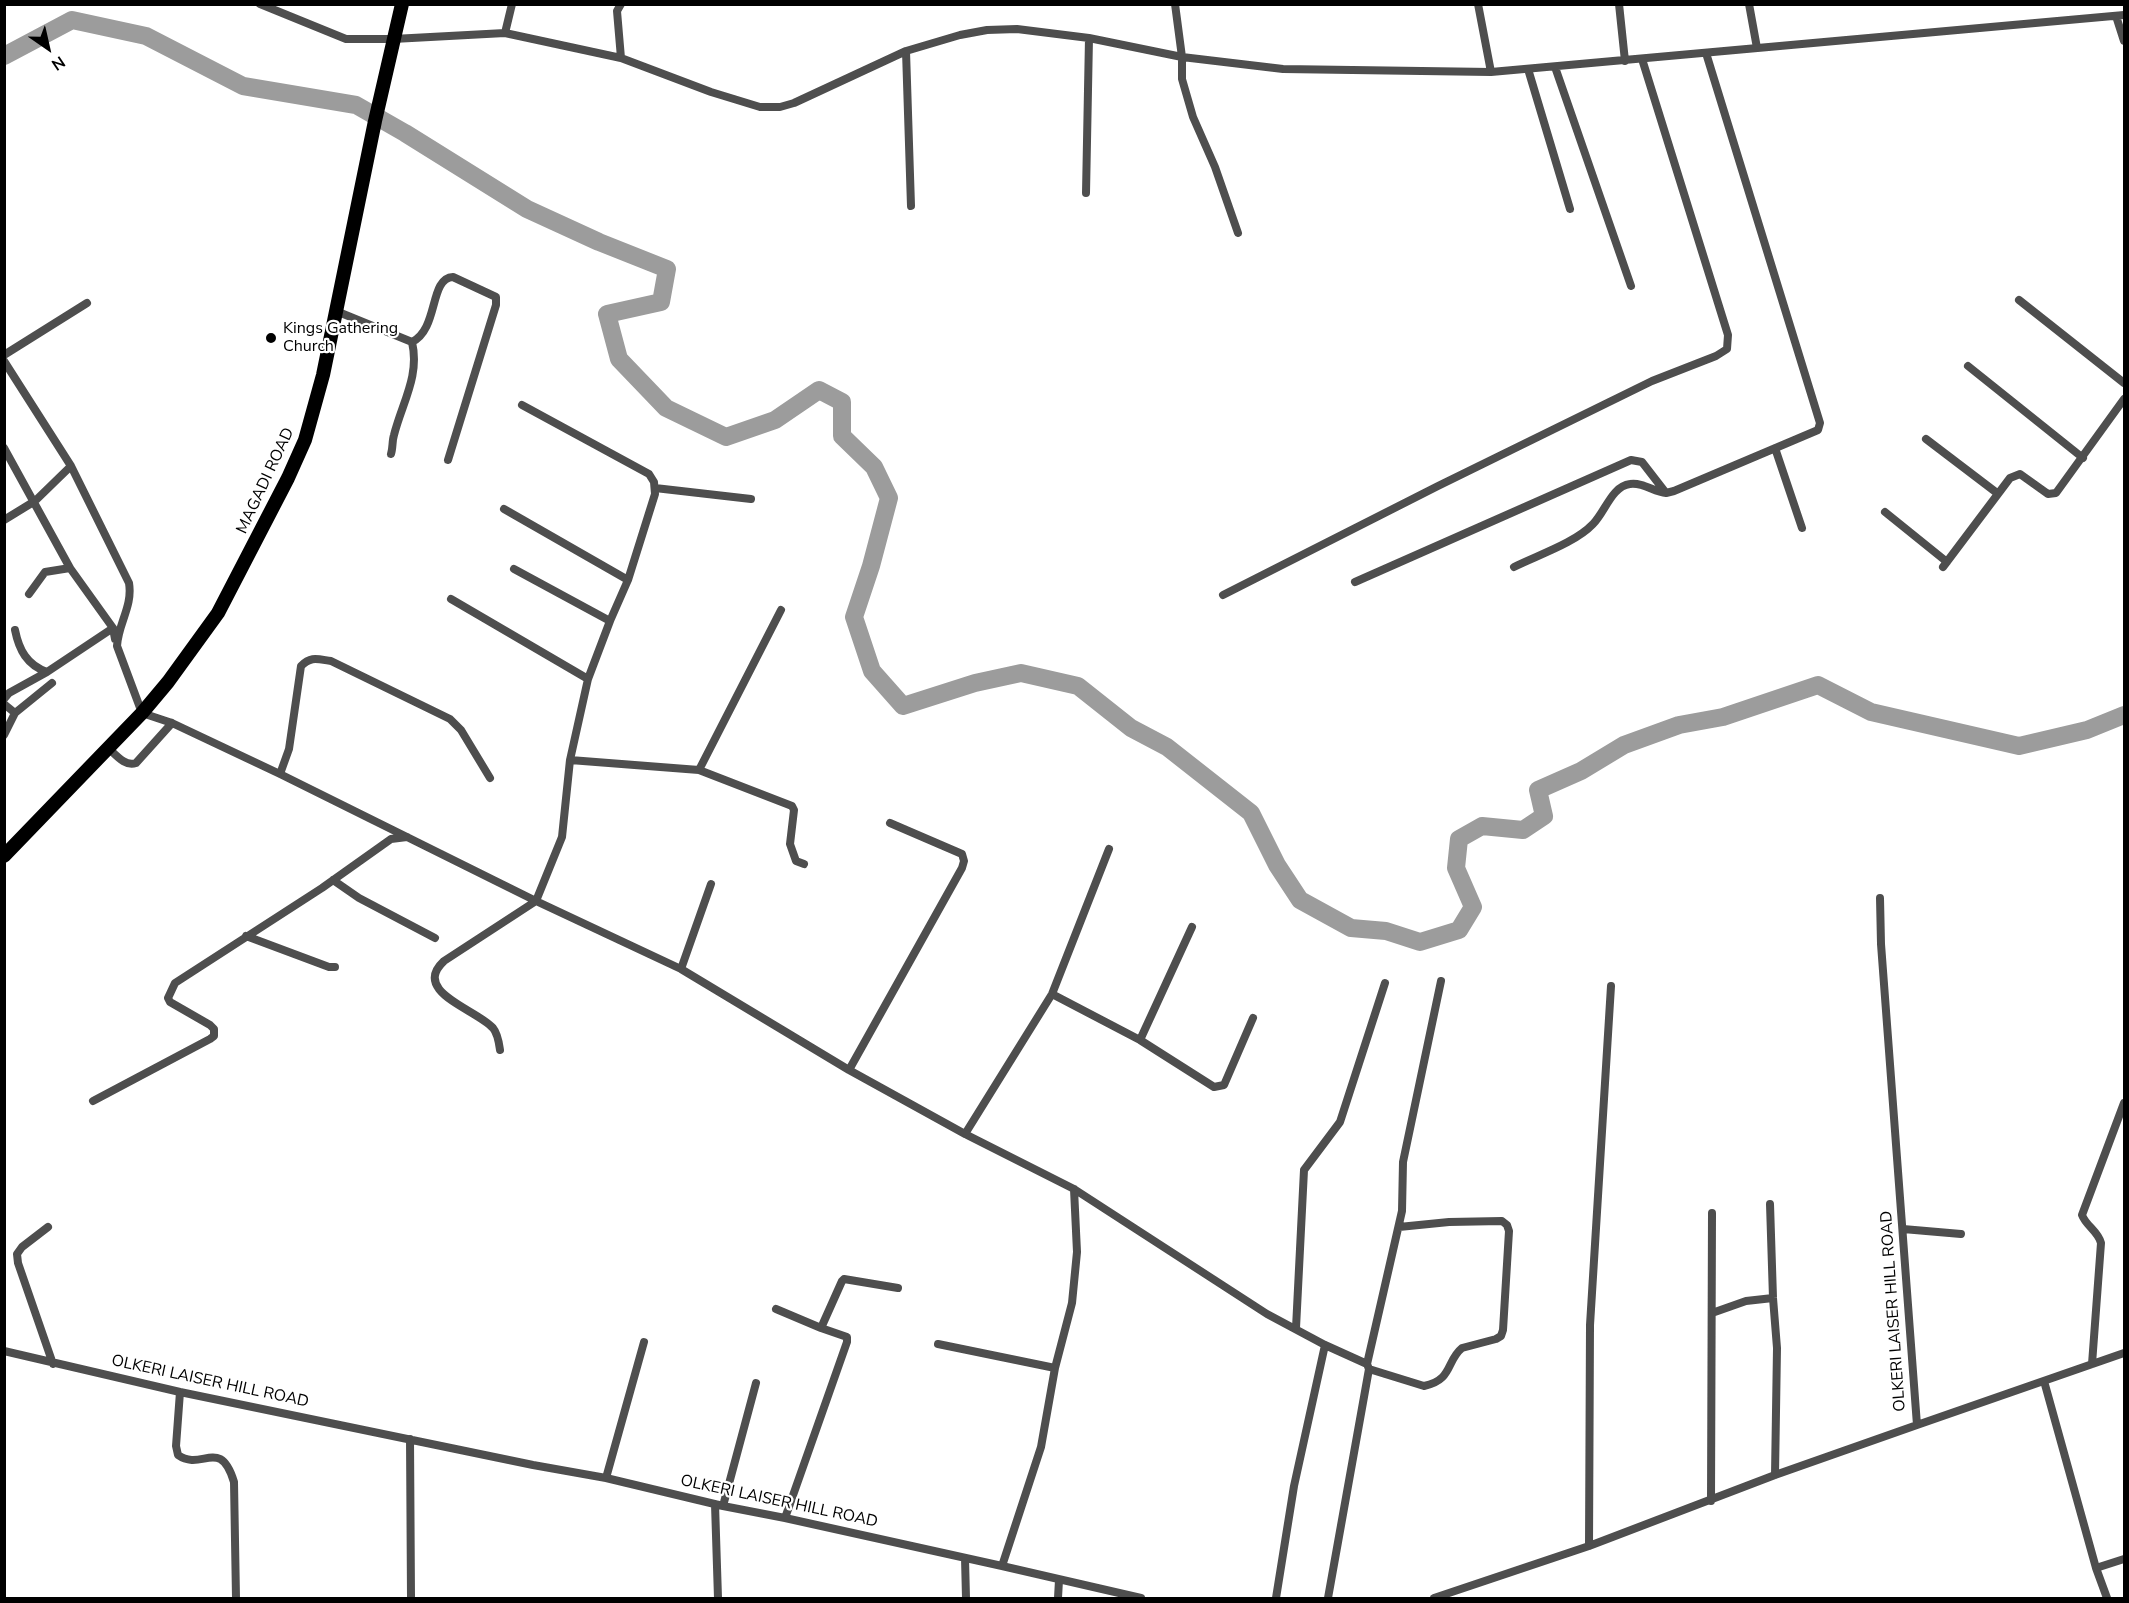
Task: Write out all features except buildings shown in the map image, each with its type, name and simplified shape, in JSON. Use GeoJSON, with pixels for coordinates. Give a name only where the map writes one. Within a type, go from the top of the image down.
{"type":"FeatureCollection","features":[{"type":"Feature","properties":{"kind":"highway","name":"MAGADI ROAD"},"geometry":{"type":"LineString","coordinates":[[4,856],[168,682],[218,613],[288,478],[305,440],[323,375],[375,121],[402,4]]}},
{"type":"Feature","properties":{"kind":"street"},"geometry":{"type":"LineString","coordinates":[[260,4],[346,39],[505,33],[621,58],[760,107],[780,107],[794,103],[906,51],[987,30],[1017,29],[1089,38],[1182,57],[1283,69],[1491,72],[2120,15],[2124,41]]}},
{"type":"Feature","properties":{"kind":"street"},"geometry":{"type":"LineString","coordinates":[[505,33],[512,4]]}},
{"type":"Feature","properties":{"kind":"street"},"geometry":{"type":"LineString","coordinates":[[621,4],[617,11],[621,58]]}},
{"type":"Feature","properties":{"kind":"street"},"geometry":{"type":"LineString","coordinates":[[1175,4],[1182,57],[1182,79],[1193,117],[1215,167],[1238,233]]}},
{"type":"Feature","properties":{"kind":"street"},"geometry":{"type":"LineString","coordinates":[[1478,4],[1491,72]]}},
{"type":"Feature","properties":{"kind":"street"},"geometry":{"type":"LineString","coordinates":[[1619,4],[1625,61]]}},
{"type":"Feature","properties":{"kind":"street"},"geometry":{"type":"LineString","coordinates":[[1749,4],[1757,48]]}},
{"type":"Feature","properties":{"kind":"street"},"geometry":{"type":"LineString","coordinates":[[1086,193],[1089,38]]}},
{"type":"Feature","properties":{"kind":"street"},"geometry":{"type":"LineString","coordinates":[[906,51],[911,206]]}},
{"type":"Feature","properties":{"kind":"street"},"geometry":{"type":"LineString","coordinates":[[1514,567],[1591,527],[1622,486],[1638,484],[1659,492],[1674,491],[1818,430],[1820,423],[1706,53]]}},
{"type":"Feature","properties":{"kind":"street"},"geometry":{"type":"LineString","coordinates":[[1223,595],[1448,480],[1652,381],[1716,356],[1726,349],[1728,334],[1642,59]]}},
{"type":"Feature","properties":{"kind":"street"},"geometry":{"type":"LineString","coordinates":[[1555,66],[1631,286]]}},
{"type":"Feature","properties":{"kind":"street"},"geometry":{"type":"LineString","coordinates":[[1528,69],[1570,209]]}},
{"type":"Feature","properties":{"kind":"street"},"geometry":{"type":"LineString","coordinates":[[336,310],[412,342],[421,338],[427,328],[441,282],[448,277],[453,277],[497,299],[448,459]]}},
{"type":"Feature","properties":{"kind":"street"},"geometry":{"type":"LineString","coordinates":[[2019,300],[2124,383]]}},
{"type":"Feature","properties":{"kind":"street"},"geometry":{"type":"LineString","coordinates":[[4,355],[87,303]]}},
{"type":"Feature","properties":{"kind":"street"},"geometry":{"type":"LineString","coordinates":[[391,454],[393,436],[412,381],[416,356],[412,342]]}},
{"type":"Feature","properties":{"kind":"street"},"geometry":{"type":"LineString","coordinates":[[4,361],[71,466],[129,583],[131,593],[117,637],[117,646]]}},
{"type":"Feature","properties":{"kind":"street"},"geometry":{"type":"LineString","coordinates":[[1968,366],[2083,458]]}},
{"type":"Feature","properties":{"kind":"street"},"geometry":{"type":"LineString","coordinates":[[1885,512],[1945,564],[2010,478],[2020,474],[2048,494],[2056,493],[2124,399]]}},
{"type":"Feature","properties":{"kind":"street"},"geometry":{"type":"LineString","coordinates":[[500,1050],[497,1034],[493,1028],[479,1015],[441,992],[434,978],[444,961],[536,901],[562,837],[570,760],[588,679],[628,580],[655,494],[654,482],[649,474],[522,405]]}},
{"type":"Feature","properties":{"kind":"street"},"geometry":{"type":"LineString","coordinates":[[1926,439],[1998,493]]}},
{"type":"Feature","properties":{"kind":"street"},"geometry":{"type":"LineString","coordinates":[[4,448],[70,568],[113,627],[117,646],[141,713],[172,723],[280,774],[536,901],[681,969],[849,1070],[965,1134],[1074,1189],[1268,1314],[1325,1346],[1368,1367],[1424,1386],[1446,1374],[1458,1352],[1468,1346],[1501,1336],[1509,1231],[1507,1225],[1502,1221],[1449,1222],[1399,1227]]}},
{"type":"Feature","properties":{"kind":"street"},"geometry":{"type":"LineString","coordinates":[[1775,448],[1802,528]]}},
{"type":"Feature","properties":{"kind":"street"},"geometry":{"type":"LineString","coordinates":[[1355,582],[1631,460],[1642,462],[1666,493]]}},
{"type":"Feature","properties":{"kind":"street"},"geometry":{"type":"LineString","coordinates":[[4,520],[35,501],[71,466]]}},
{"type":"Feature","properties":{"kind":"street"},"geometry":{"type":"LineString","coordinates":[[655,488],[751,500]]}},
{"type":"Feature","properties":{"kind":"street"},"geometry":{"type":"LineString","coordinates":[[504,509],[628,580]]}},
{"type":"Feature","properties":{"kind":"street"},"geometry":{"type":"LineString","coordinates":[[29,594],[45,572],[70,568]]}},
{"type":"Feature","properties":{"kind":"street"},"geometry":{"type":"LineString","coordinates":[[514,569],[610,621]]}},
{"type":"Feature","properties":{"kind":"street"},"geometry":{"type":"LineString","coordinates":[[451,599],[588,679]]}},
{"type":"Feature","properties":{"kind":"street"},"geometry":{"type":"LineString","coordinates":[[699,770],[781,610]]}},
{"type":"Feature","properties":{"kind":"street"},"geometry":{"type":"LineString","coordinates":[[6,692],[47,672],[113,627]]}},
{"type":"Feature","properties":{"kind":"street"},"geometry":{"type":"LineString","coordinates":[[15,630],[22,653],[34,668],[47,672]]}},
{"type":"Feature","properties":{"kind":"street"},"geometry":{"type":"LineString","coordinates":[[280,774],[289,749],[301,666],[307,660],[315,659],[331,662],[450,719],[461,730],[490,778]]}},
{"type":"Feature","properties":{"kind":"street"},"geometry":{"type":"LineString","coordinates":[[4,735],[15,713],[52,683]]}},
{"type":"Feature","properties":{"kind":"street"},"geometry":{"type":"LineString","coordinates":[[4,704],[15,713]]}},
{"type":"Feature","properties":{"kind":"street"},"geometry":{"type":"LineString","coordinates":[[108,748],[131,765],[136,763],[172,723]]}},
{"type":"Feature","properties":{"kind":"street"},"geometry":{"type":"LineString","coordinates":[[570,760],[699,770],[794,808],[790,844],[796,861],[804,864]]}},
{"type":"Feature","properties":{"kind":"street"},"geometry":{"type":"LineString","coordinates":[[849,1070],[964,861],[962,854],[890,823]]}},
{"type":"Feature","properties":{"kind":"street"},"geometry":{"type":"LineString","coordinates":[[93,1101],[210,1040],[214,1035],[210,1025],[170,1002],[168,998],[175,982],[333,880],[391,839],[408,837]]}},
{"type":"Feature","properties":{"kind":"street"},"geometry":{"type":"LineString","coordinates":[[965,1134],[1052,994],[1109,849]]}},
{"type":"Feature","properties":{"kind":"street"},"geometry":{"type":"LineString","coordinates":[[333,880],[359,898],[435,938]]}},
{"type":"Feature","properties":{"kind":"street"},"geometry":{"type":"LineString","coordinates":[[681,969],[711,884]]}},
{"type":"Feature","properties":{"kind":"street","name":"OLKERI LAISER HILL ROAD"},"geometry":{"type":"LineString","coordinates":[[1434,1599],[1589,1546],[1775,1475],[1917,1425],[1881,944],[1880,898]]}},
{"type":"Feature","properties":{"kind":"street"},"geometry":{"type":"LineString","coordinates":[[1140,1040],[1192,927]]}},
{"type":"Feature","properties":{"kind":"street"},"geometry":{"type":"LineString","coordinates":[[246,936],[329,967],[335,967]]}},
{"type":"Feature","properties":{"kind":"street"},"geometry":{"type":"LineString","coordinates":[[1328,1599],[1368,1367],[1402,1211],[1403,1162],[1441,981]]}},
{"type":"Feature","properties":{"kind":"street"},"geometry":{"type":"LineString","coordinates":[[1296,1328],[1304,1170],[1340,1122],[1385,982]]}},
{"type":"Feature","properties":{"kind":"street"},"geometry":{"type":"LineString","coordinates":[[1589,1546],[1590,1325],[1611,987]]}},
{"type":"Feature","properties":{"kind":"street"},"geometry":{"type":"LineString","coordinates":[[1052,994],[1140,1040],[1214,1087],[1224,1085],[1253,1018]]}},
{"type":"Feature","properties":{"kind":"street"},"geometry":{"type":"LineString","coordinates":[[2092,1364],[2101,1243],[2099,1237],[2085,1223],[2082,1215],[2124,1103]]}},
{"type":"Feature","properties":{"kind":"street"},"geometry":{"type":"LineString","coordinates":[[1002,1566],[1041,1448],[1055,1368],[1072,1303],[1077,1252],[1074,1189]]}},
{"type":"Feature","properties":{"kind":"street"},"geometry":{"type":"LineString","coordinates":[[1770,1204],[1777,1348],[1775,1475]]}},
{"type":"Feature","properties":{"kind":"street"},"geometry":{"type":"LineString","coordinates":[[1711,1501],[1712,1213]]}},
{"type":"Feature","properties":{"kind":"street"},"geometry":{"type":"LineString","coordinates":[[48,1227],[22,1246],[17,1254],[18,1263],[53,1364]]}},
{"type":"Feature","properties":{"kind":"street"},"geometry":{"type":"LineString","coordinates":[[1902,1229],[1961,1234]]}},
{"type":"Feature","properties":{"kind":"street"},"geometry":{"type":"LineString","coordinates":[[821,1328],[844,1279],[898,1288]]}},
{"type":"Feature","properties":{"kind":"street"},"geometry":{"type":"LineString","coordinates":[[1712,1313],[1746,1301],[1773,1298]]}},
{"type":"Feature","properties":{"kind":"street"},"geometry":{"type":"LineString","coordinates":[[776,1309],[847,1337],[785,1518]]}},
{"type":"Feature","properties":{"kind":"street"},"geometry":{"type":"LineString","coordinates":[[606,1479],[644,1342]]}},
{"type":"Feature","properties":{"kind":"street"},"geometry":{"type":"LineString","coordinates":[[938,1344],[1055,1368]]}},
{"type":"Feature","properties":{"kind":"street"},"geometry":{"type":"LineString","coordinates":[[1276,1599],[1294,1486],[1325,1346]]}},
{"type":"Feature","properties":{"kind":"street","name":"OLKERI LAISER HILL ROAD"},"geometry":{"type":"LineString","coordinates":[[4,1351],[180,1392],[410,1438],[785,1518],[1141,1599]]}},
{"type":"Feature","properties":{"kind":"street"},"geometry":{"type":"LineString","coordinates":[[1917,1425],[2124,1353]]}},
{"type":"Feature","properties":{"kind":"street"},"geometry":{"type":"LineString","coordinates":[[2044,1381],[2096,1568],[2107,1599]]}},
{"type":"Feature","properties":{"kind":"street"},"geometry":{"type":"LineString","coordinates":[[718,1599],[719,1505],[756,1383]]}},
{"type":"Feature","properties":{"kind":"street"},"geometry":{"type":"LineString","coordinates":[[180,1392],[176,1446],[178,1455],[183,1459],[218,1458],[224,1460],[230,1468],[234,1482],[236,1599]]}},
{"type":"Feature","properties":{"kind":"street"},"geometry":{"type":"LineString","coordinates":[[410,1438],[413,1598]]}},
{"type":"Feature","properties":{"kind":"street"},"geometry":{"type":"LineString","coordinates":[[965,1558],[966,1599]]}},
{"type":"Feature","properties":{"kind":"street"},"geometry":{"type":"LineString","coordinates":[[2096,1568],[2124,1559]]}},
{"type":"Feature","properties":{"kind":"street"},"geometry":{"type":"LineString","coordinates":[[1058,1599],[1059,1580]]}},
{"type":"Feature","properties":{"kind":"waterway"},"geometry":{"type":"LineString","coordinates":[[4,56],[72,20],[146,36],[243,86],[356,105],[527,209],[599,242],[667,269],[661,302],[607,314],[619,359],[666,408],[726,437],[775,420],[819,390],[842,402],[842,436],[874,467],[889,498],[871,566],[854,617],[872,671],[903,706],[975,683],[1021,673],[1078,686],[1131,728],[1167,747],[1251,813],[1277,865],[1300,900],[1351,928],[1386,931],[1420,942],[1459,930],[1473,907],[1456,868],[1459,839],[1482,826],[1523,830],[1544,816],[1538,790],[1581,771],[1624,745],[1679,725],[1723,717],[1818,685],[1871,712],[2019,746],[2087,730],[2124,715]]}},
{"type":"Feature","properties":{"kind":"place","name":"Kings Gathering Church"},"geometry":{"type":"Point","coordinates":[271,338]}}]}
